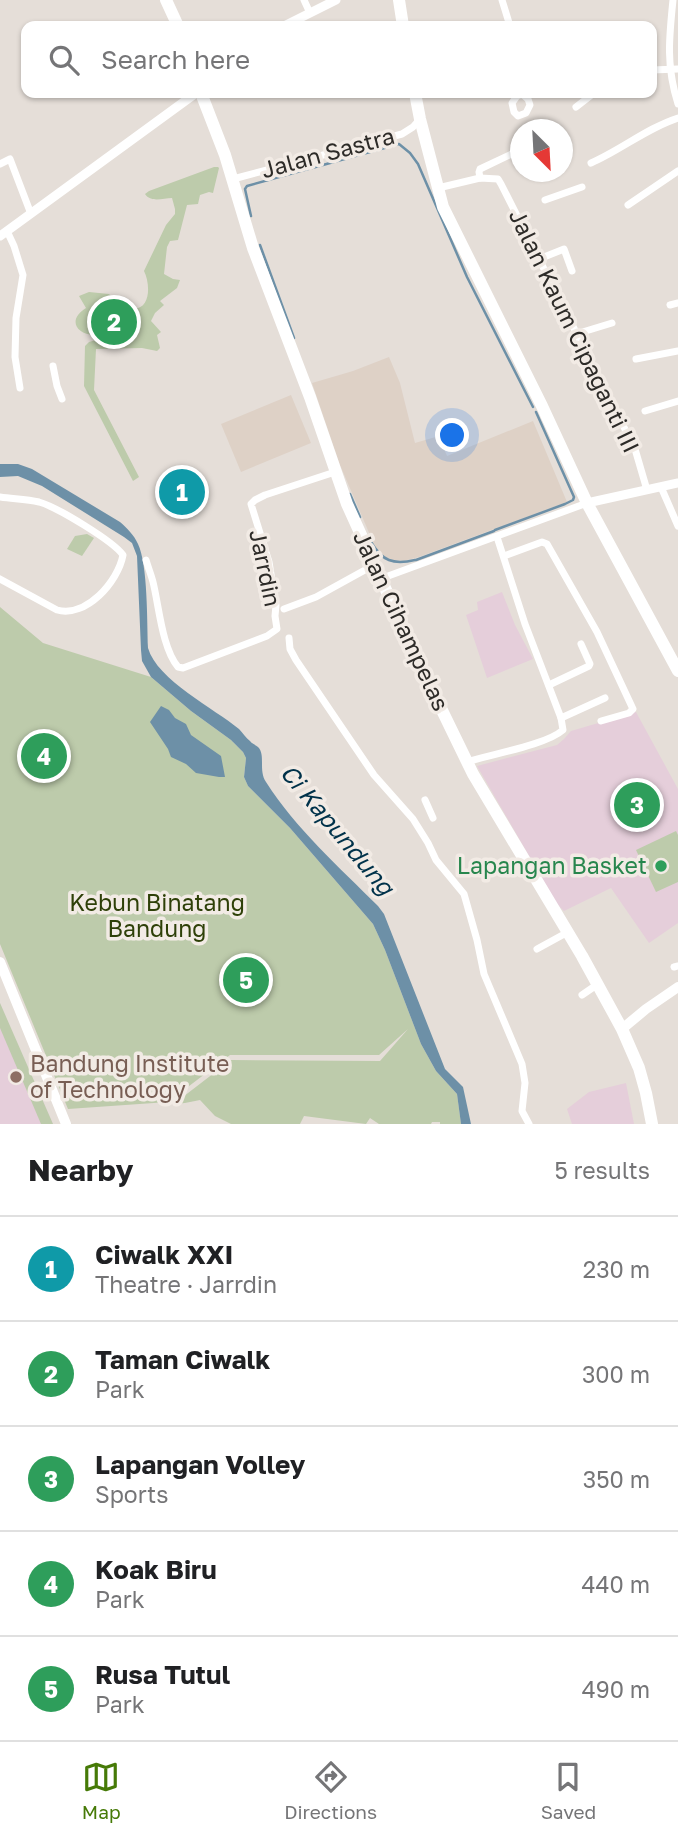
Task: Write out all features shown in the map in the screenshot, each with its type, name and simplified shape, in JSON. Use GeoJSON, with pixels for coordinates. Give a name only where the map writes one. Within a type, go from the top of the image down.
{"type":"FeatureCollection","features":[{"type":"Feature","properties":{"kind":"main road"},"geometry":{"type":"LineString","coordinates":[[166,0],[176,21]]}},
{"type":"Feature","properties":{"kind":"main road"},"geometry":{"type":"LineString","coordinates":[[398,0],[402,21]]}},
{"type":"Feature","properties":{"kind":"main road","name":"Jalan Cihampelas"},"geometry":{"type":"LineString","coordinates":[[200,98],[233,179],[253,248],[310,397],[335,472],[380,579],[467,762],[622,1029],[639,1068],[652,1124]]}},
{"type":"Feature","properties":{"kind":"main road"},"geometry":{"type":"LineString","coordinates":[[416,98],[443,207],[542,405],[587,503],[678,671]]}},
{"type":"Feature","properties":{"kind":"main road"},"geometry":{"type":"LineString","coordinates":[[0,962],[66,1124]]}},
{"type":"Feature","properties":{"kind":"main road"},"geometry":{"type":"LineString","coordinates":[[622,1029],[678,987]]}},
{"type":"Feature","properties":{"kind":"street"},"geometry":{"type":"LineString","coordinates":[[304,0],[310,13]]}},
{"type":"Feature","properties":{"kind":"street"},"geometry":{"type":"LineString","coordinates":[[294,21],[336,0]]}},
{"type":"Feature","properties":{"kind":"street"},"geometry":{"type":"LineString","coordinates":[[502,0],[508,21]]}},
{"type":"Feature","properties":{"kind":"street"},"geometry":{"type":"LineString","coordinates":[[673,0],[669,34],[678,104]]}},
{"type":"Feature","properties":{"kind":"street"},"geometry":{"type":"LineString","coordinates":[[20,388],[15,344],[23,275],[14,246],[4,234],[64,185],[191,98]]}},
{"type":"Feature","properties":{"kind":"street"},"geometry":{"type":"LineString","coordinates":[[576,107],[587,98]]}},
{"type":"Feature","properties":{"kind":"street"},"geometry":{"type":"LineString","coordinates":[[591,163],[678,118]]}},
{"type":"Feature","properties":{"kind":"street","name":"Jalan Sastra"},"geometry":{"type":"LineString","coordinates":[[233,179],[401,134],[420,119]]}},
{"type":"Feature","properties":{"kind":"street"},"geometry":{"type":"LineString","coordinates":[[438,188],[480,178],[480,169],[510,155]]}},
{"type":"Feature","properties":{"kind":"street"},"geometry":{"type":"LineString","coordinates":[[0,164],[10,159],[31,214]]}},
{"type":"Feature","properties":{"kind":"street"},"geometry":{"type":"LineString","coordinates":[[628,205],[678,171]]}},
{"type":"Feature","properties":{"kind":"street","name":"Jalan Kaum Cipaganti III"},"geometry":{"type":"LineString","coordinates":[[480,178],[498,179],[502,184],[635,449],[647,490]]}},
{"type":"Feature","properties":{"kind":"street"},"geometry":{"type":"LineString","coordinates":[[545,200],[582,187]]}},
{"type":"Feature","properties":{"kind":"street"},"geometry":{"type":"LineString","coordinates":[[539,259],[564,249],[572,271]]}},
{"type":"Feature","properties":{"kind":"street"},"geometry":{"type":"LineString","coordinates":[[576,334],[612,323]]}},
{"type":"Feature","properties":{"kind":"street"},"geometry":{"type":"LineString","coordinates":[[636,359],[678,351]]}},
{"type":"Feature","properties":{"kind":"street"},"geometry":{"type":"LineString","coordinates":[[53,366],[62,399]]}},
{"type":"Feature","properties":{"kind":"street"},"geometry":{"type":"LineString","coordinates":[[645,411],[678,401]]}},
{"type":"Feature","properties":{"kind":"street","name":"Jarrdin"},"geometry":{"type":"LineString","coordinates":[[146,560],[154,583],[159,617],[172,659],[178,667],[183,668],[267,636],[277,628],[276,605],[269,562],[251,505],[265,495],[335,472]]}},
{"type":"Feature","properties":{"kind":"street"},"geometry":{"type":"LineString","coordinates":[[380,579],[587,503],[662,489],[678,482]]}},
{"type":"Feature","properties":{"kind":"street"},"geometry":{"type":"LineString","coordinates":[[662,489],[678,526]]}},
{"type":"Feature","properties":{"kind":"street"},"geometry":{"type":"LineString","coordinates":[[0,497],[38,502],[66,514],[123,555],[102,593],[83,607],[66,612],[57,610],[0,579]]}},
{"type":"Feature","properties":{"kind":"street"},"geometry":{"type":"LineString","coordinates":[[467,762],[547,739],[563,730],[497,537]]}},
{"type":"Feature","properties":{"kind":"street"},"geometry":{"type":"LineString","coordinates":[[504,556],[542,542],[547,544],[597,632],[634,709],[629,713],[601,720]]}},
{"type":"Feature","properties":{"kind":"street"},"geometry":{"type":"LineString","coordinates":[[284,609],[316,597],[374,565]]}},
{"type":"Feature","properties":{"kind":"street"},"geometry":{"type":"LineString","coordinates":[[289,638],[290,649],[296,660],[339,725],[374,775],[413,819],[436,860],[464,894],[484,974],[522,1063],[525,1083],[522,1111],[529,1124]]}},
{"type":"Feature","properties":{"kind":"street"},"geometry":{"type":"LineString","coordinates":[[549,685],[589,666],[582,644]]}},
{"type":"Feature","properties":{"kind":"street"},"geometry":{"type":"LineString","coordinates":[[561,718],[605,698]]}},
{"type":"Feature","properties":{"kind":"street"},"geometry":{"type":"LineString","coordinates":[[425,800],[433,818]]}},
{"type":"Feature","properties":{"kind":"street"},"geometry":{"type":"LineString","coordinates":[[413,819],[428,810]]}},
{"type":"Feature","properties":{"kind":"street"},"geometry":{"type":"LineString","coordinates":[[537,948],[568,932]]}},
{"type":"Feature","properties":{"kind":"street"},"geometry":{"type":"LineString","coordinates":[[582,995],[598,984]]}},
{"type":"Feature","properties":{"kind":"shaded area"},"geometry":{"type":"Polygon","coordinates":[[[389,357],[400,383],[415,443],[439,436],[447,456],[533,421],[567,502],[419,557],[403,561],[391,560],[382,555],[376,549],[340,465],[312,383],[389,357]]]}},
{"type":"Feature","properties":{"kind":"shaded area"},"geometry":{"type":"Polygon","coordinates":[[[291,395],[311,443],[241,472],[221,424],[291,395]]]}},
{"type":"Feature","properties":{"kind":"shaded area"},"geometry":{"type":"Polygon","coordinates":[[[502,592],[533,659],[487,678],[466,615],[478,610],[477,602],[502,592]]]}},
{"type":"Feature","properties":{"kind":"shaded area"},"geometry":{"type":"Polygon","coordinates":[[[636,712],[678,789],[678,923],[649,943],[611,888],[564,911],[557,904],[477,766],[557,745],[571,731],[636,712]]]}},
{"type":"Feature","properties":{"kind":"shaded area","name":"Bandung Institute of Technology"},"geometry":{"type":"Polygon","coordinates":[[[0,1003],[11,1030],[53,1124],[0,1124],[0,1003]]]}},
{"type":"Feature","properties":{"kind":"shaded area"},"geometry":{"type":"Polygon","coordinates":[[[626,1083],[634,1124],[572,1124],[567,1109],[589,1092],[626,1083]]]}},
{"type":"Feature","properties":{"kind":"green space"},"geometry":{"type":"Polygon","coordinates":[[[214,167],[219,168],[213,193],[200,195],[198,204],[187,205],[178,240],[170,241],[167,247],[164,274],[180,280],[177,288],[160,301],[164,305],[151,321],[161,332],[157,335],[160,348],[157,351],[142,348],[96,349],[94,390],[139,477],[133,481],[84,386],[85,346],[96,340],[94,335],[82,332],[76,325],[77,317],[86,308],[79,296],[89,292],[109,294],[125,307],[141,307],[145,303],[148,290],[144,271],[166,225],[175,214],[172,198],[154,199],[145,194],[214,167]]]}},
{"type":"Feature","properties":{"kind":"green space"},"geometry":{"type":"Polygon","coordinates":[[[87,534],[94,538],[82,556],[67,549],[75,536],[87,534]]]}},
{"type":"Feature","properties":{"kind":"green space","name":"Kebun Binatang Bandung"},"geometry":{"type":"Polygon","coordinates":[[[0,607],[43,643],[151,677],[243,752],[246,758],[244,777],[248,786],[290,828],[373,924],[421,1044],[436,1071],[457,1094],[461,1124],[379,1124],[370,1118],[366,1124],[304,1116],[300,1124],[231,1124],[215,1116],[200,1100],[175,1103],[231,1060],[380,1061],[408,1029],[379,1055],[230,1055],[168,1102],[68,1109],[0,944],[0,607]]]}},
{"type":"Feature","properties":{"kind":"green space"},"geometry":{"type":"Polygon","coordinates":[[[650,784],[661,808],[625,826],[614,801],[650,784]]]}},
{"type":"Feature","properties":{"kind":"green space","name":"Lapangan Basket"},"geometry":{"type":"Polygon","coordinates":[[[676,831],[678,882],[656,892],[636,850],[676,831]]]}},
{"type":"Feature","properties":{"kind":"green space"},"geometry":{"type":"Polygon","coordinates":[[[0,1003],[53,1124],[41,1124],[0,1028],[0,1003]]]}},
{"type":"Feature","properties":{"kind":"water"},"geometry":{"type":"Polygon","coordinates":[[[0,464],[18,464],[32,469],[120,522],[132,535],[138,544],[144,565],[148,648],[154,660],[174,682],[239,729],[258,747],[262,754],[262,773],[278,799],[304,832],[384,914],[445,1069],[463,1087],[471,1124],[461,1124],[457,1094],[436,1071],[421,1044],[373,924],[290,828],[248,786],[244,777],[246,758],[243,752],[151,677],[142,661],[137,556],[132,543],[42,486],[18,476],[0,477],[0,464]]]}},
{"type":"Feature","properties":{"kind":"water"},"geometry":{"type":"Polygon","coordinates":[[[161,706],[186,724],[191,735],[221,756],[225,777],[196,773],[186,764],[171,757],[150,722],[161,706]]]}},
{"type":"Feature","properties":{"kind":"waterway"},"geometry":{"type":"LineString","coordinates":[[312,168],[399,144],[410,153],[418,164],[467,277],[533,407]]}},
{"type":"Feature","properties":{"kind":"waterway"},"geometry":{"type":"LineString","coordinates":[[251,216],[245,189],[247,186],[308,169]]}},
{"type":"Feature","properties":{"kind":"waterway"},"geometry":{"type":"LineString","coordinates":[[260,245],[294,338]]}},
{"type":"Feature","properties":{"kind":"waterway"},"geometry":{"type":"LineString","coordinates":[[495,530],[573,500],[536,412]]}},
{"type":"Feature","properties":{"kind":"waterway"},"geometry":{"type":"LineString","coordinates":[[350,494],[360,517]]}},
{"type":"Feature","properties":{"kind":"waterway"},"geometry":{"type":"LineString","coordinates":[[416,560],[494,531]]}},
{"type":"Feature","properties":{"kind":"waterway"},"geometry":{"type":"LineString","coordinates":[[371,542],[379,554],[389,560],[415,560]]}},
{"type":"Feature","properties":{"kind":"place","name":"Taman Ciwalk"},"geometry":{"type":"Point","coordinates":[114,322]}},
{"type":"Feature","properties":{"kind":"place","name":"Ciwalk XXI"},"geometry":{"type":"Point","coordinates":[182,492]}},
{"type":"Feature","properties":{"kind":"place","name":"Koak Biru"},"geometry":{"type":"Point","coordinates":[44,756]}},
{"type":"Feature","properties":{"kind":"place","name":"Lapangan Volley"},"geometry":{"type":"Point","coordinates":[637,805]}},
{"type":"Feature","properties":{"kind":"place","name":"Lapangan Basket"},"geometry":{"type":"Point","coordinates":[661,866]}},
{"type":"Feature","properties":{"kind":"place","name":"Rusa Tutul"},"geometry":{"type":"Point","coordinates":[246,980]}},
{"type":"Feature","properties":{"kind":"place","name":"Bandung Institute of Technology"},"geometry":{"type":"Point","coordinates":[16,1077]}},
{"type":"Feature","properties":{"kind":"water label","name":"Ci Kapundung"},"geometry":{"type":"Point","coordinates":[337,830]}}]}
